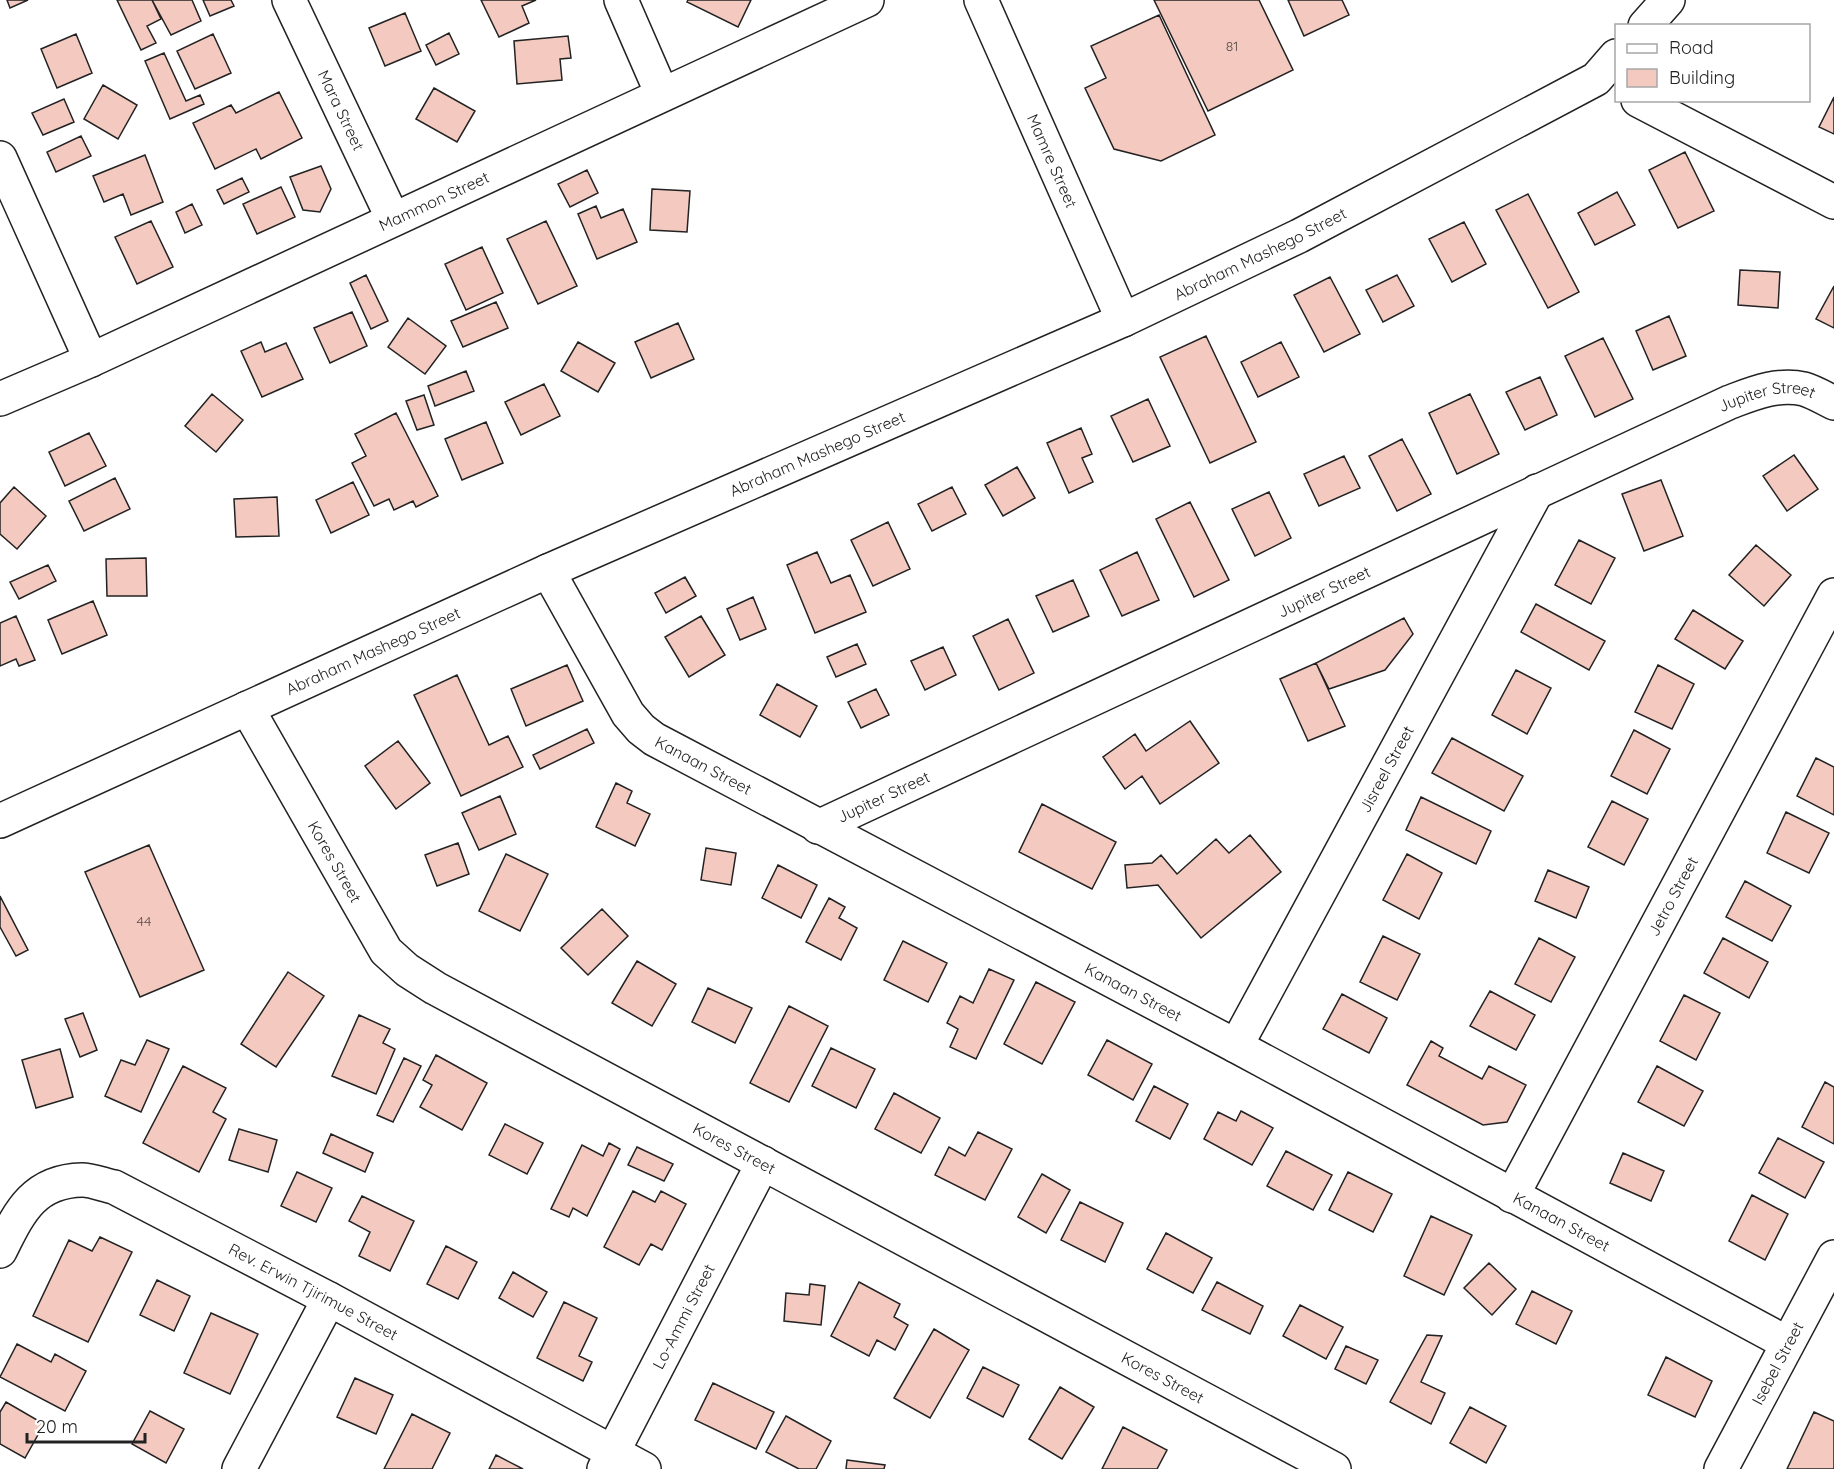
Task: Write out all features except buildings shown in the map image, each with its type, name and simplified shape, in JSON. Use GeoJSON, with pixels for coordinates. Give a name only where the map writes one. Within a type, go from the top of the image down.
{"type":"FeatureCollection","features":[{"type":"Feature","properties":{"kind":"street","name":"Mara Street"},"geometry":{"type":"LineString","coordinates":[[289,0],[393,219]]}},
{"type":"Feature","properties":{"kind":"street"},"geometry":{"type":"LineString","coordinates":[[621,0],[662,94]]}},
{"type":"Feature","properties":{"kind":"street","name":"Mammon Street"},"geometry":{"type":"LineString","coordinates":[[0,399],[91,360],[867,0]]}},
{"type":"Feature","properties":{"kind":"street","name":"Mamre Street"},"geometry":{"type":"LineString","coordinates":[[981,0],[1123,320]]}},
{"type":"Feature","properties":{"kind":"street"},"geometry":{"type":"LineString","coordinates":[[1647,24],[1668,0]]}},
{"type":"Feature","properties":{"kind":"street","name":"Abraham Mashego Street"},"geometry":{"type":"LineString","coordinates":[[0,821],[548,571],[1123,320],[1299,236],[1610,75]]}},
{"type":"Feature","properties":{"kind":"street"},"geometry":{"type":"LineString","coordinates":[[1642,102],[1834,202]]}},
{"type":"Feature","properties":{"kind":"street"},"geometry":{"type":"LineString","coordinates":[[0,158],[91,360]]}},
{"type":"Feature","properties":{"kind":"street","name":"Jupiter Street"},"geometry":{"type":"LineString","coordinates":[[818,827],[1730,402],[1757,392],[1782,387],[1805,389],[1834,403]]}},
{"type":"Feature","properties":{"kind":"street","name":"Jisreel Street"},"geometry":{"type":"LineString","coordinates":[[1236,1046],[1537,491]]}},
{"type":"Feature","properties":{"kind":"street","name":"Kanaan Street"},"geometry":{"type":"LineString","coordinates":[[548,571],[628,714],[654,740],[1236,1046],[1787,1343]]}},
{"type":"Feature","properties":{"kind":"street","name":"Jetro Street"},"geometry":{"type":"LineString","coordinates":[[1512,1196],[1834,595]]}},
{"type":"Feature","properties":{"kind":"street","name":"Kores Street"},"geometry":{"type":"LineString","coordinates":[[247,708],[386,951],[407,970],[435,988],[1334,1469]]}},
{"type":"Feature","properties":{"kind":"street","name":"Lo-Ammi Street"},"geometry":{"type":"LineString","coordinates":[[608,1460],[763,1163]]}},
{"type":"Feature","properties":{"kind":"street","name":"Rev. Erwin Tjirimue Street"},"geometry":{"type":"LineString","coordinates":[[0,1251],[20,1211],[37,1193],[56,1183],[84,1180],[114,1187],[329,1299],[608,1460],[644,1469]]}},
{"type":"Feature","properties":{"kind":"street","name":"Isebel Street"},"geometry":{"type":"LineString","coordinates":[[1721,1469],[1834,1257]]}},
{"type":"Feature","properties":{"kind":"street"},"geometry":{"type":"LineString","coordinates":[[238,1469],[329,1299]]}}]}
